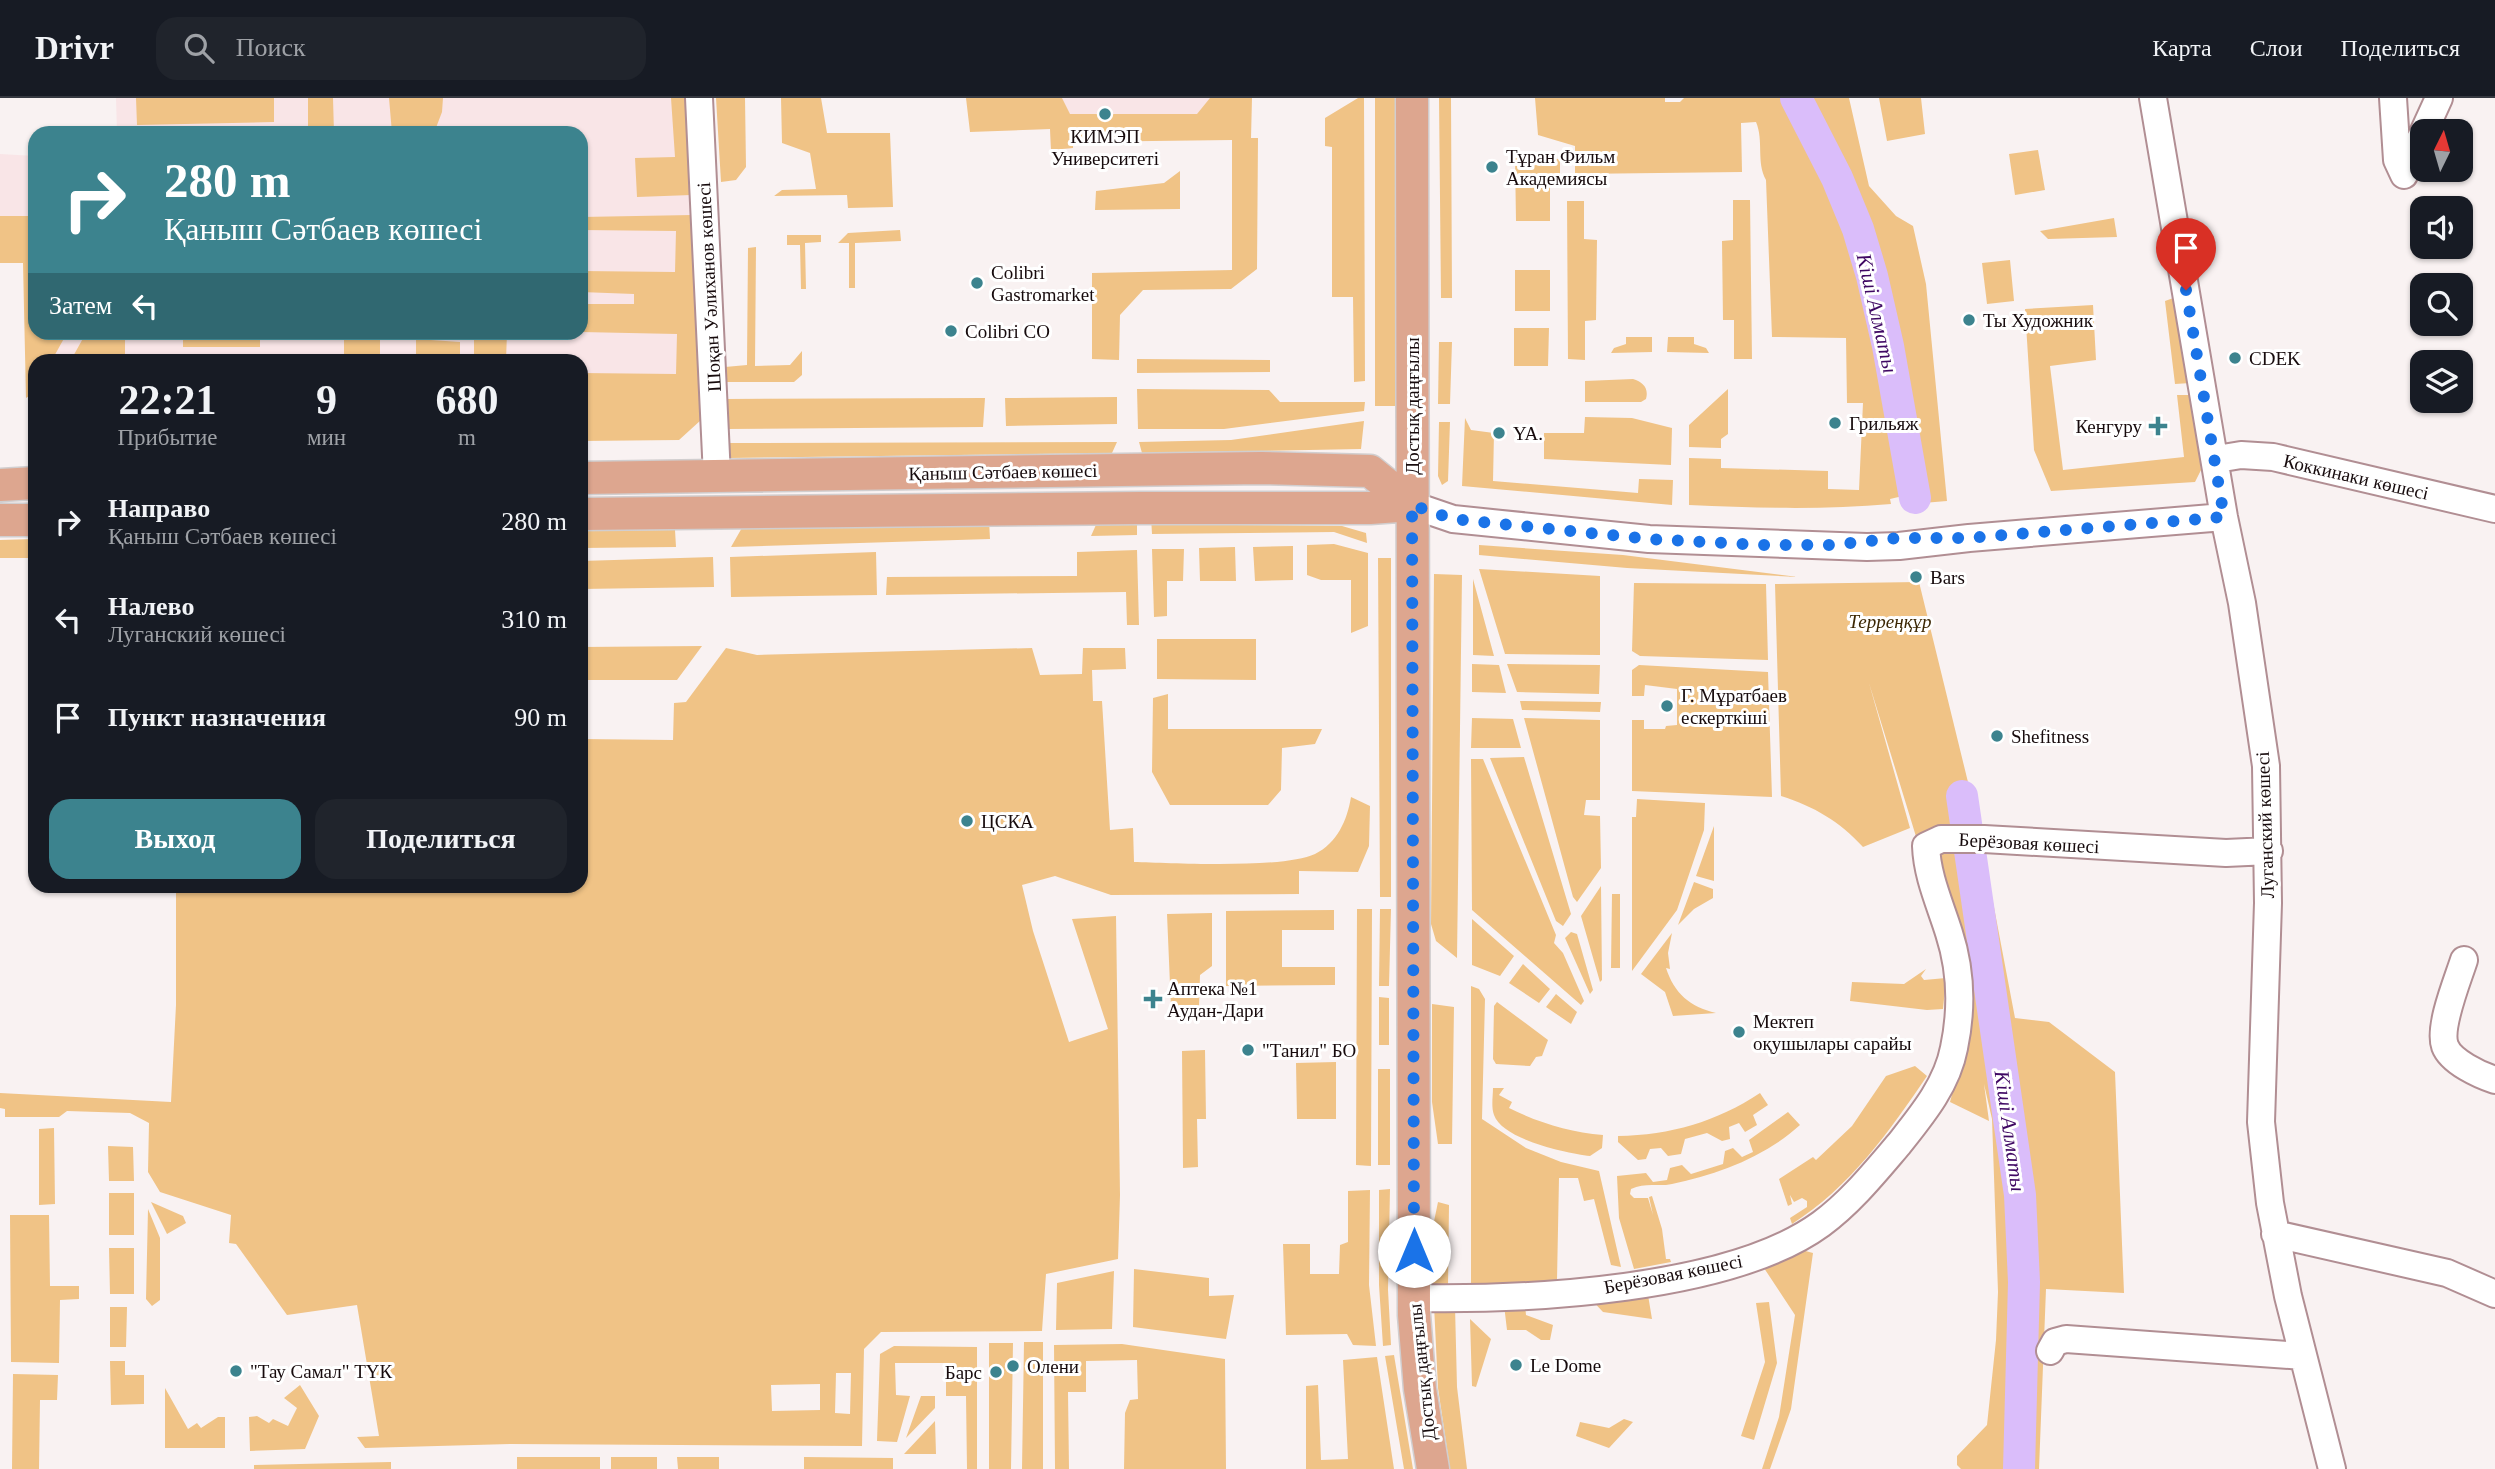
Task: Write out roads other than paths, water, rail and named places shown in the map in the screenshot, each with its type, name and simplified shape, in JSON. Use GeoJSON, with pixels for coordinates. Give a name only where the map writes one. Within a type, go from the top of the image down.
{"type":"FeatureCollection","features":[{"type":"Feature","properties":{"kind":"main road","name":"Достық даңғылы"},"geometry":{"type":"LineString","coordinates":[[1412,98],[1414,1298],[1420,1389],[1433,1469]]}},
{"type":"Feature","properties":{"kind":"main road","name":"Қаныш Сәтбаев көшесі"},"geometry":{"type":"LineString","coordinates":[[588,478],[1261,468],[1370,471],[1412,505]]}},
{"type":"Feature","properties":{"kind":"main road"},"geometry":{"type":"LineString","coordinates":[[0,485],[28,483]]}},
{"type":"Feature","properties":{"kind":"main road","name":"Қаныш Сәтбаев көшесі"},"geometry":{"type":"LineString","coordinates":[[588,514],[1370,508],[1412,505]]}},
{"type":"Feature","properties":{"kind":"main road"},"geometry":{"type":"LineString","coordinates":[[0,520],[28,520]]}},
{"type":"Feature","properties":{"kind":"street","name":"Шоқан Уәлиханов көшесі"},"geometry":{"type":"LineString","coordinates":[[699,98],[717,476]]}},
{"type":"Feature","properties":{"kind":"street","name":"Луганский көшесі"},"geometry":{"type":"LineString","coordinates":[[2153,98],[2217,459],[2224,517],[2242,603],[2266,766],[2269,851],[2261,1122],[2275,1234],[2332,1469]]}},
{"type":"Feature","properties":{"kind":"street"},"geometry":{"type":"LineString","coordinates":[[2392,98],[2397,160],[2404,175],[2410,162]]}},
{"type":"Feature","properties":{"kind":"street"},"geometry":{"type":"LineString","coordinates":[[2429,119],[2439,98]]}},
{"type":"Feature","properties":{"kind":"street","name":"Коккинаки көшесі"},"geometry":{"type":"LineString","coordinates":[[2217,459],[2241,455],[2273,457],[2495,509]]}},
{"type":"Feature","properties":{"kind":"street","name":"Қаныш Сәтбаев көшесі"},"geometry":{"type":"LineString","coordinates":[[1412,505],[1453,519],[1649,539],[1830,545],[1899,538],[1969,538],[2224,517]]}},
{"type":"Feature","properties":{"kind":"street","name":"Берёзовая көшесі"},"geometry":{"type":"LineString","coordinates":[[1414,1298],[1542,1295],[1654,1281],[1706,1270],[1751,1259],[1788,1243],[1821,1224],[1846,1203],[1878,1170],[1922,1114],[1949,1069],[1958,1019],[1958,972],[1927,864],[1926,846],[1933,841],[1947,838],[1984,839],[2226,853],[2269,851]]}},
{"type":"Feature","properties":{"kind":"street"},"geometry":{"type":"LineString","coordinates":[[2464,960],[2445,1030],[2445,1046],[2456,1059],[2495,1080]]}},
{"type":"Feature","properties":{"kind":"street"},"geometry":{"type":"LineString","coordinates":[[2275,1234],[2446,1273],[2495,1294]]}},
{"type":"Feature","properties":{"kind":"street"},"geometry":{"type":"LineString","coordinates":[[2050,1351],[2055,1342],[2066,1339],[2303,1356]]}},
{"type":"Feature","properties":{"kind":"waterway","name":"Кіші Алматы"},"geometry":{"type":"LineString","coordinates":[[1796,98],[1837,178],[1858,229],[1872,276],[1888,346],[1915,498]]}},
{"type":"Feature","properties":{"kind":"waterway","name":"Кіші Алматы"},"geometry":{"type":"LineString","coordinates":[[1962,796],[2020,1195],[2024,1282],[2019,1469]]}},
{"type":"Feature","properties":{"kind":"place","name":"КИМЭП Университеті"},"geometry":{"type":"Point","coordinates":[1105,114]}},
{"type":"Feature","properties":{"kind":"place","name":"Тұран Фильм Академиясы"},"geometry":{"type":"Point","coordinates":[1492,167]}},
{"type":"Feature","properties":{"kind":"place","name":"Colibri Gastromarket"},"geometry":{"type":"Point","coordinates":[977,283]}},
{"type":"Feature","properties":{"kind":"place","name":"Ты Художник"},"geometry":{"type":"Point","coordinates":[1969,320]}},
{"type":"Feature","properties":{"kind":"place","name":"Colibri СО"},"geometry":{"type":"Point","coordinates":[951,331]}},
{"type":"Feature","properties":{"kind":"place","name":"CDEK"},"geometry":{"type":"Point","coordinates":[2235,358]}},
{"type":"Feature","properties":{"kind":"place","name":"Грильяж"},"geometry":{"type":"Point","coordinates":[1835,423]}},
{"type":"Feature","properties":{"kind":"place","name":"Кенгуру"},"geometry":{"type":"Point","coordinates":[2158,426]}},
{"type":"Feature","properties":{"kind":"place","name":"YA."},"geometry":{"type":"Point","coordinates":[1499,433]}},
{"type":"Feature","properties":{"kind":"place","name":"Bars"},"geometry":{"type":"Point","coordinates":[1916,577]}},
{"type":"Feature","properties":{"kind":"place","name":"Г. Мұратбаев ескерткіші"},"geometry":{"type":"Point","coordinates":[1667,706]}},
{"type":"Feature","properties":{"kind":"place","name":"Shefitness"},"geometry":{"type":"Point","coordinates":[1997,736]}},
{"type":"Feature","properties":{"kind":"place","name":"ЦСКА"},"geometry":{"type":"Point","coordinates":[967,821]}},
{"type":"Feature","properties":{"kind":"place","name":"Аптека №1 Аудан-Дари"},"geometry":{"type":"Point","coordinates":[1153,999]}},
{"type":"Feature","properties":{"kind":"place","name":"Мектеп оқушылары сарайы"},"geometry":{"type":"Point","coordinates":[1739,1032]}},
{"type":"Feature","properties":{"kind":"place","name":"\"Танил\" БО"},"geometry":{"type":"Point","coordinates":[1248,1050]}},
{"type":"Feature","properties":{"kind":"place","name":"Le Dome"},"geometry":{"type":"Point","coordinates":[1516,1365]}},
{"type":"Feature","properties":{"kind":"place","name":"Олени"},"geometry":{"type":"Point","coordinates":[1013,1366]}},
{"type":"Feature","properties":{"kind":"place","name":"\"Тау Самал\" ТҮК"},"geometry":{"type":"Point","coordinates":[236,1371]}},
{"type":"Feature","properties":{"kind":"place","name":"Барс"},"geometry":{"type":"Point","coordinates":[996,1372]}},
{"type":"Feature","properties":{"kind":"park label","name":"Терреңқұр"},"geometry":{"type":"Point","coordinates":[1890,621]}}]}
